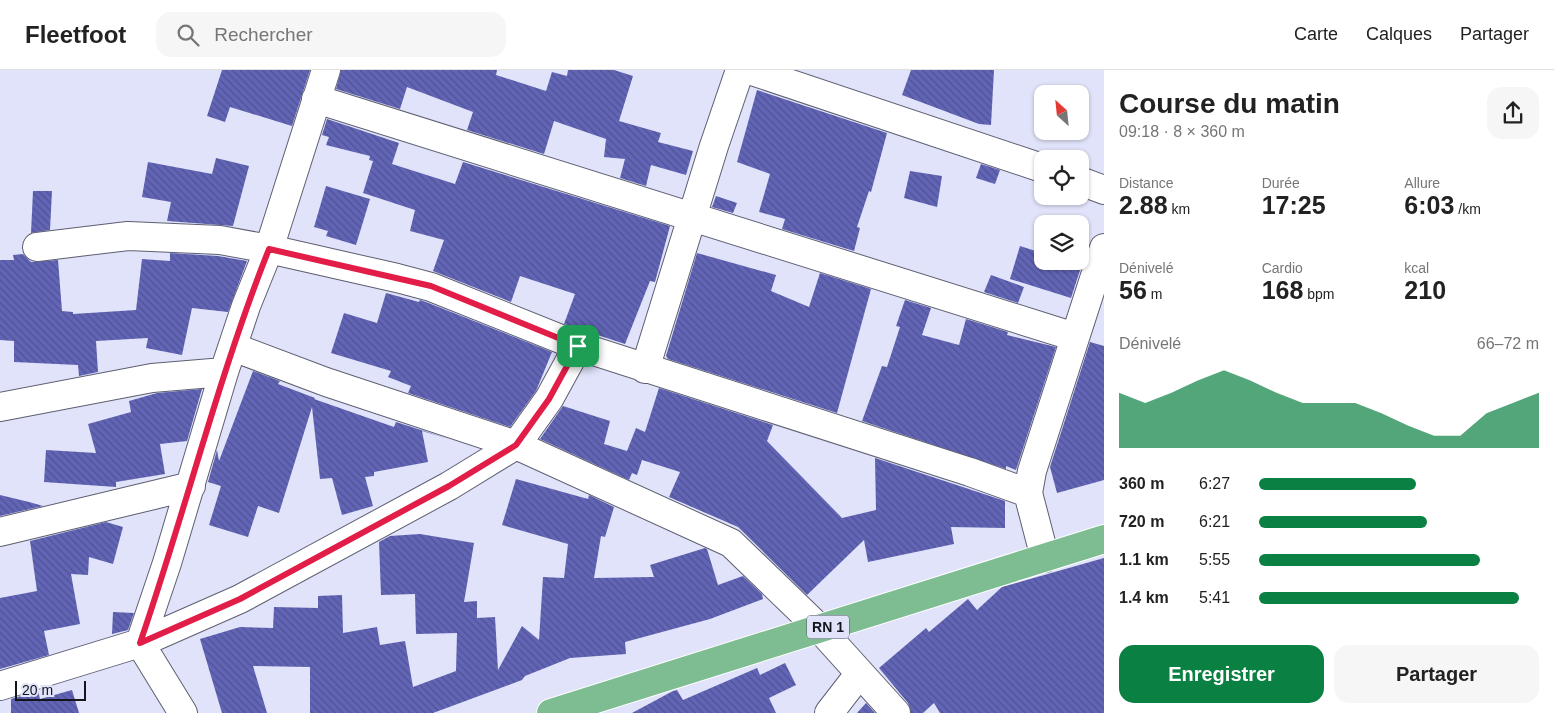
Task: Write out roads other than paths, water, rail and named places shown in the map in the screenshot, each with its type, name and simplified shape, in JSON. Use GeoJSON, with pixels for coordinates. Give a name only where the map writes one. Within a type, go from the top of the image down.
{"type":"FeatureCollection","features":[{"type":"Feature","properties":{"kind":"highway","name":"RN 1"},"geometry":{"type":"LineString","coordinates":[[551,713],[1104,539]]}},
{"type":"Feature","properties":{"kind":"street"},"geometry":{"type":"LineString","coordinates":[[183,713],[140,643],[191,486],[246,306],[269,249],[326,70]]}},
{"type":"Feature","properties":{"kind":"street"},"geometry":{"type":"LineString","coordinates":[[645,369],[714,146],[740,70]]}},
{"type":"Feature","properties":{"kind":"street"},"geometry":{"type":"LineString","coordinates":[[749,70],[1034,165]]}},
{"type":"Feature","properties":{"kind":"street"},"geometry":{"type":"LineString","coordinates":[[316,99],[1075,337]]}},
{"type":"Feature","properties":{"kind":"street"},"geometry":{"type":"LineString","coordinates":[[1089,184],[1104,190]]}},
{"type":"Feature","properties":{"kind":"street"},"geometry":{"type":"LineString","coordinates":[[37,247],[128,236],[220,240],[269,249],[431,286],[578,346],[970,472],[1028,493]]}},
{"type":"Feature","properties":{"kind":"street"},"geometry":{"type":"LineString","coordinates":[[1045,558],[1028,493],[1032,471],[1104,248]]}},
{"type":"Feature","properties":{"kind":"street"},"geometry":{"type":"LineString","coordinates":[[0,686],[140,643],[240,599],[449,486],[516,445],[549,399],[578,346]]}},
{"type":"Feature","properties":{"kind":"street"},"geometry":{"type":"LineString","coordinates":[[0,407],[152,378],[229,360],[326,382],[516,445],[731,543],[820,629],[896,713]]}},
{"type":"Feature","properties":{"kind":"street"},"geometry":{"type":"LineString","coordinates":[[0,532],[191,486]]}},
{"type":"Feature","properties":{"kind":"street"},"geometry":{"type":"LineString","coordinates":[[829,713],[860,673]]}}]}
